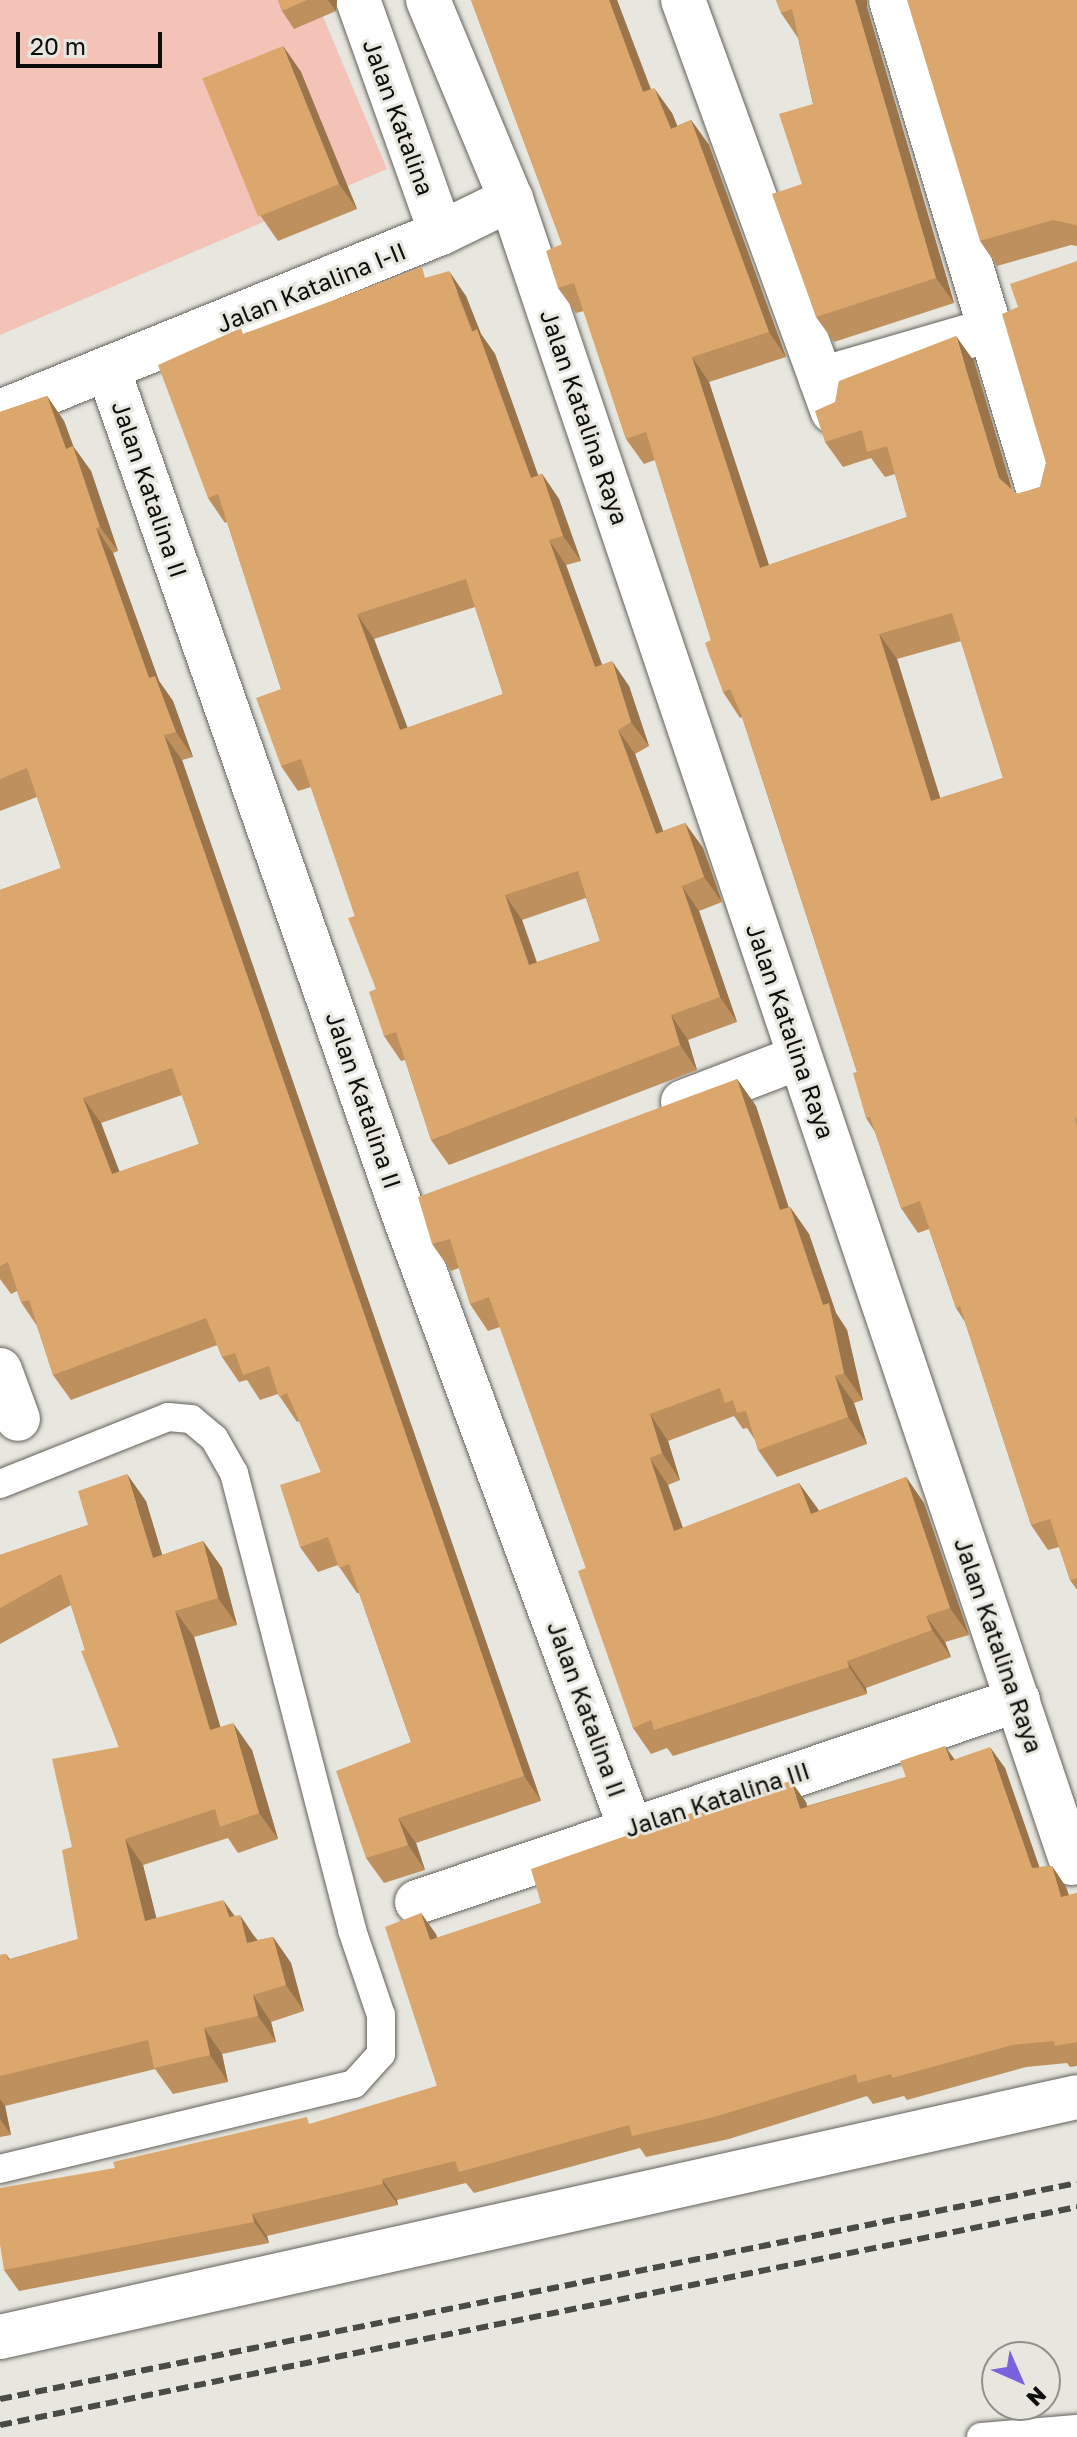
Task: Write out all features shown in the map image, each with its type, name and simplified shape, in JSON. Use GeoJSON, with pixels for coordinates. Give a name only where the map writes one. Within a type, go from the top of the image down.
{"type":"FeatureCollection","features":[{"type":"Feature","properties":{"kind":"street","name":"Jalan Katalina"},"geometry":{"type":"LineString","coordinates":[[358,0],[441,233]]}},
{"type":"Feature","properties":{"kind":"street"},"geometry":{"type":"LineString","coordinates":[[428,0],[511,199]]}},
{"type":"Feature","properties":{"kind":"street"},"geometry":{"type":"LineString","coordinates":[[683,0],[827,396],[984,314],[1020,286]]}},
{"type":"Feature","properties":{"kind":"street"},"geometry":{"type":"LineString","coordinates":[[891,0],[1040,495]]}},
{"type":"Feature","properties":{"kind":"street","name":"Jalan Katalina I-II"},"geometry":{"type":"LineString","coordinates":[[0,412],[441,233],[511,199]]}},
{"type":"Feature","properties":{"kind":"street","name":"Jalan Katalina Raya"},"geometry":{"type":"LineString","coordinates":[[511,199],[1072,1863]]}},
{"type":"Feature","properties":{"kind":"street","name":"Jalan Katalina II"},"geometry":{"type":"LineString","coordinates":[[108,369],[402,1210],[630,1827]]}},
{"type":"Feature","properties":{"kind":"street"},"geometry":{"type":"LineString","coordinates":[[638,1119],[800,1057]]}},
{"type":"Feature","properties":{"kind":"street"},"geometry":{"type":"LineString","coordinates":[[402,1210],[447,1193]]}},
{"type":"Feature","properties":{"kind":"street"},"geometry":{"type":"LineString","coordinates":[[0,1370],[18,1419]]}},
{"type":"Feature","properties":{"kind":"street","name":"Jalan Katalina III"},"geometry":{"type":"LineString","coordinates":[[417,1902],[630,1827],[1018,1700]]}},
{"type":"Feature","properties":{"kind":"street"},"geometry":{"type":"LineString","coordinates":[[0,2337],[1077,2097]]}},
{"type":"Feature","properties":{"kind":"lane"},"geometry":{"type":"LineString","coordinates":[[0,1484],[168,1417],[191,1419],[214,1438],[234,1473],[352,1930],[381,2015],[381,2054],[354,2084],[0,2169]]}},
{"type":"Feature","properties":{"kind":"lane"},"geometry":{"type":"LineString","coordinates":[[981,2437],[1077,2429]]}},
{"type":"Feature","properties":{"kind":"shaded area"},"geometry":{"type":"Polygon","coordinates":[[[0,0],[316,0],[387,169],[0,335],[0,0]]]}},
{"type":"Feature","properties":{"kind":"building"},"geometry":{"type":"Polygon","coordinates":[[[278,0],[307,0],[282,11],[278,0]]]}},
{"type":"Feature","properties":{"kind":"building"},"geometry":{"type":"Polygon","coordinates":[[[471,0],[609,0],[643,92],[654,88],[671,129],[691,120],[769,332],[692,357],[760,568],[907,517],[887,446],[867,452],[862,430],[825,442],[815,411],[835,402],[839,381],[956,336],[999,478],[1017,494],[1040,487],[1046,463],[1002,314],[1018,307],[1010,284],[1077,261],[1077,1578],[1070,1580],[1050,1519],[1031,1525],[960,1306],[956,1308],[920,1201],[901,1208],[870,1117],[866,1118],[853,1073],[857,1072],[743,719],[730,689],[723,692],[705,643],[711,640],[646,432],[626,439],[574,283],[558,288],[546,251],[562,244],[471,0]],[[952,613],[879,634],[931,801],[1003,778],[952,613]]]}},
{"type":"Feature","properties":{"kind":"building"},"geometry":{"type":"Polygon","coordinates":[[[776,0],[855,0],[936,278],[816,317],[772,194],[802,184],[779,114],[813,104],[792,9],[781,13],[776,0]]]}},
{"type":"Feature","properties":{"kind":"building"},"geometry":{"type":"Polygon","coordinates":[[[907,0],[1077,0],[1077,227],[1053,220],[980,241],[907,0]]]}},
{"type":"Feature","properties":{"kind":"building"},"geometry":{"type":"Polygon","coordinates":[[[283,46],[339,184],[258,217],[202,79],[283,46]]]}},
{"type":"Feature","properties":{"kind":"building"},"geometry":{"type":"Polygon","coordinates":[[[422,267],[425,278],[449,271],[472,332],[477,329],[531,478],[542,474],[563,536],[549,540],[595,667],[612,661],[631,722],[618,730],[656,834],[685,823],[704,877],[682,886],[720,997],[671,1015],[680,1045],[431,1140],[396,1032],[384,1036],[369,992],[376,989],[348,918],[355,916],[301,759],[281,766],[256,698],[281,689],[218,494],[208,498],[158,365],[241,328],[243,334],[422,267]],[[466,579],[357,614],[400,730],[503,694],[466,579]],[[578,871],[505,895],[529,965],[600,941],[578,871]]]}},
{"type":"Feature","properties":{"kind":"building"},"geometry":{"type":"Polygon","coordinates":[[[47,396],[66,449],[73,446],[100,527],[96,528],[149,678],[155,676],[176,732],[164,735],[524,1776],[398,1818],[408,1845],[366,1858],[336,1771],[411,1742],[349,1564],[339,1568],[328,1537],[300,1547],[280,1485],[321,1472],[287,1393],[279,1397],[269,1366],[243,1375],[235,1353],[222,1357],[206,1318],[53,1375],[29,1300],[21,1302],[8,1262],[0,1266],[0,890],[61,868],[27,768],[0,779],[0,412],[47,396]],[[172,1068],[83,1098],[112,1174],[199,1144],[172,1068]]]}},
{"type":"Feature","properties":{"kind":"building"},"geometry":{"type":"Polygon","coordinates":[[[737,1079],[780,1210],[790,1207],[823,1305],[829,1303],[844,1373],[835,1376],[848,1417],[758,1450],[746,1411],[737,1413],[733,1400],[725,1403],[720,1388],[650,1414],[662,1453],[650,1458],[674,1531],[799,1483],[811,1514],[906,1477],[950,1608],[926,1616],[932,1630],[847,1661],[849,1667],[654,1730],[651,1720],[633,1728],[578,1571],[586,1568],[489,1297],[470,1304],[450,1239],[432,1244],[418,1197],[737,1079]]]}},
{"type":"Feature","properties":{"kind":"building"},"geometry":{"type":"Polygon","coordinates":[[[127,1474],[153,1558],[203,1541],[218,1598],[175,1611],[210,1730],[233,1723],[259,1813],[220,1827],[215,1809],[125,1839],[145,1921],[223,1900],[229,1917],[240,1915],[247,1943],[273,1937],[286,1985],[253,1995],[258,2016],[204,2028],[210,2055],[154,2068],[148,2040],[0,2076],[0,1955],[6,1954],[8,1960],[78,1939],[62,1850],[72,1847],[52,1759],[119,1747],[81,1651],[85,1650],[61,1574],[0,1608],[0,1555],[88,1525],[78,1491],[127,1474]]]}},
{"type":"Feature","properties":{"kind":"building"},"geometry":{"type":"Polygon","coordinates":[[[945,1746],[950,1761],[990,1747],[1032,1868],[1052,1866],[1061,1897],[1077,1893],[1077,2042],[1055,2046],[1054,2041],[1012,2045],[892,2078],[891,2074],[858,2083],[856,2074],[714,2117],[632,2136],[629,2125],[459,2172],[455,2161],[382,2179],[383,2184],[252,2214],[254,2222],[4,2270],[0,2244],[0,2188],[115,2168],[113,2162],[307,2117],[309,2124],[437,2086],[385,1927],[421,1913],[430,1940],[541,1903],[531,1869],[791,1781],[800,1809],[906,1777],[900,1761],[945,1746]]]}},
{"type":"Feature","properties":{"kind":"railway"},"geometry":{"type":"LineString","coordinates":[[0,2399],[1077,2183]]}},
{"type":"Feature","properties":{"kind":"railway"},"geometry":{"type":"LineString","coordinates":[[0,2425],[1077,2207]]}}]}
